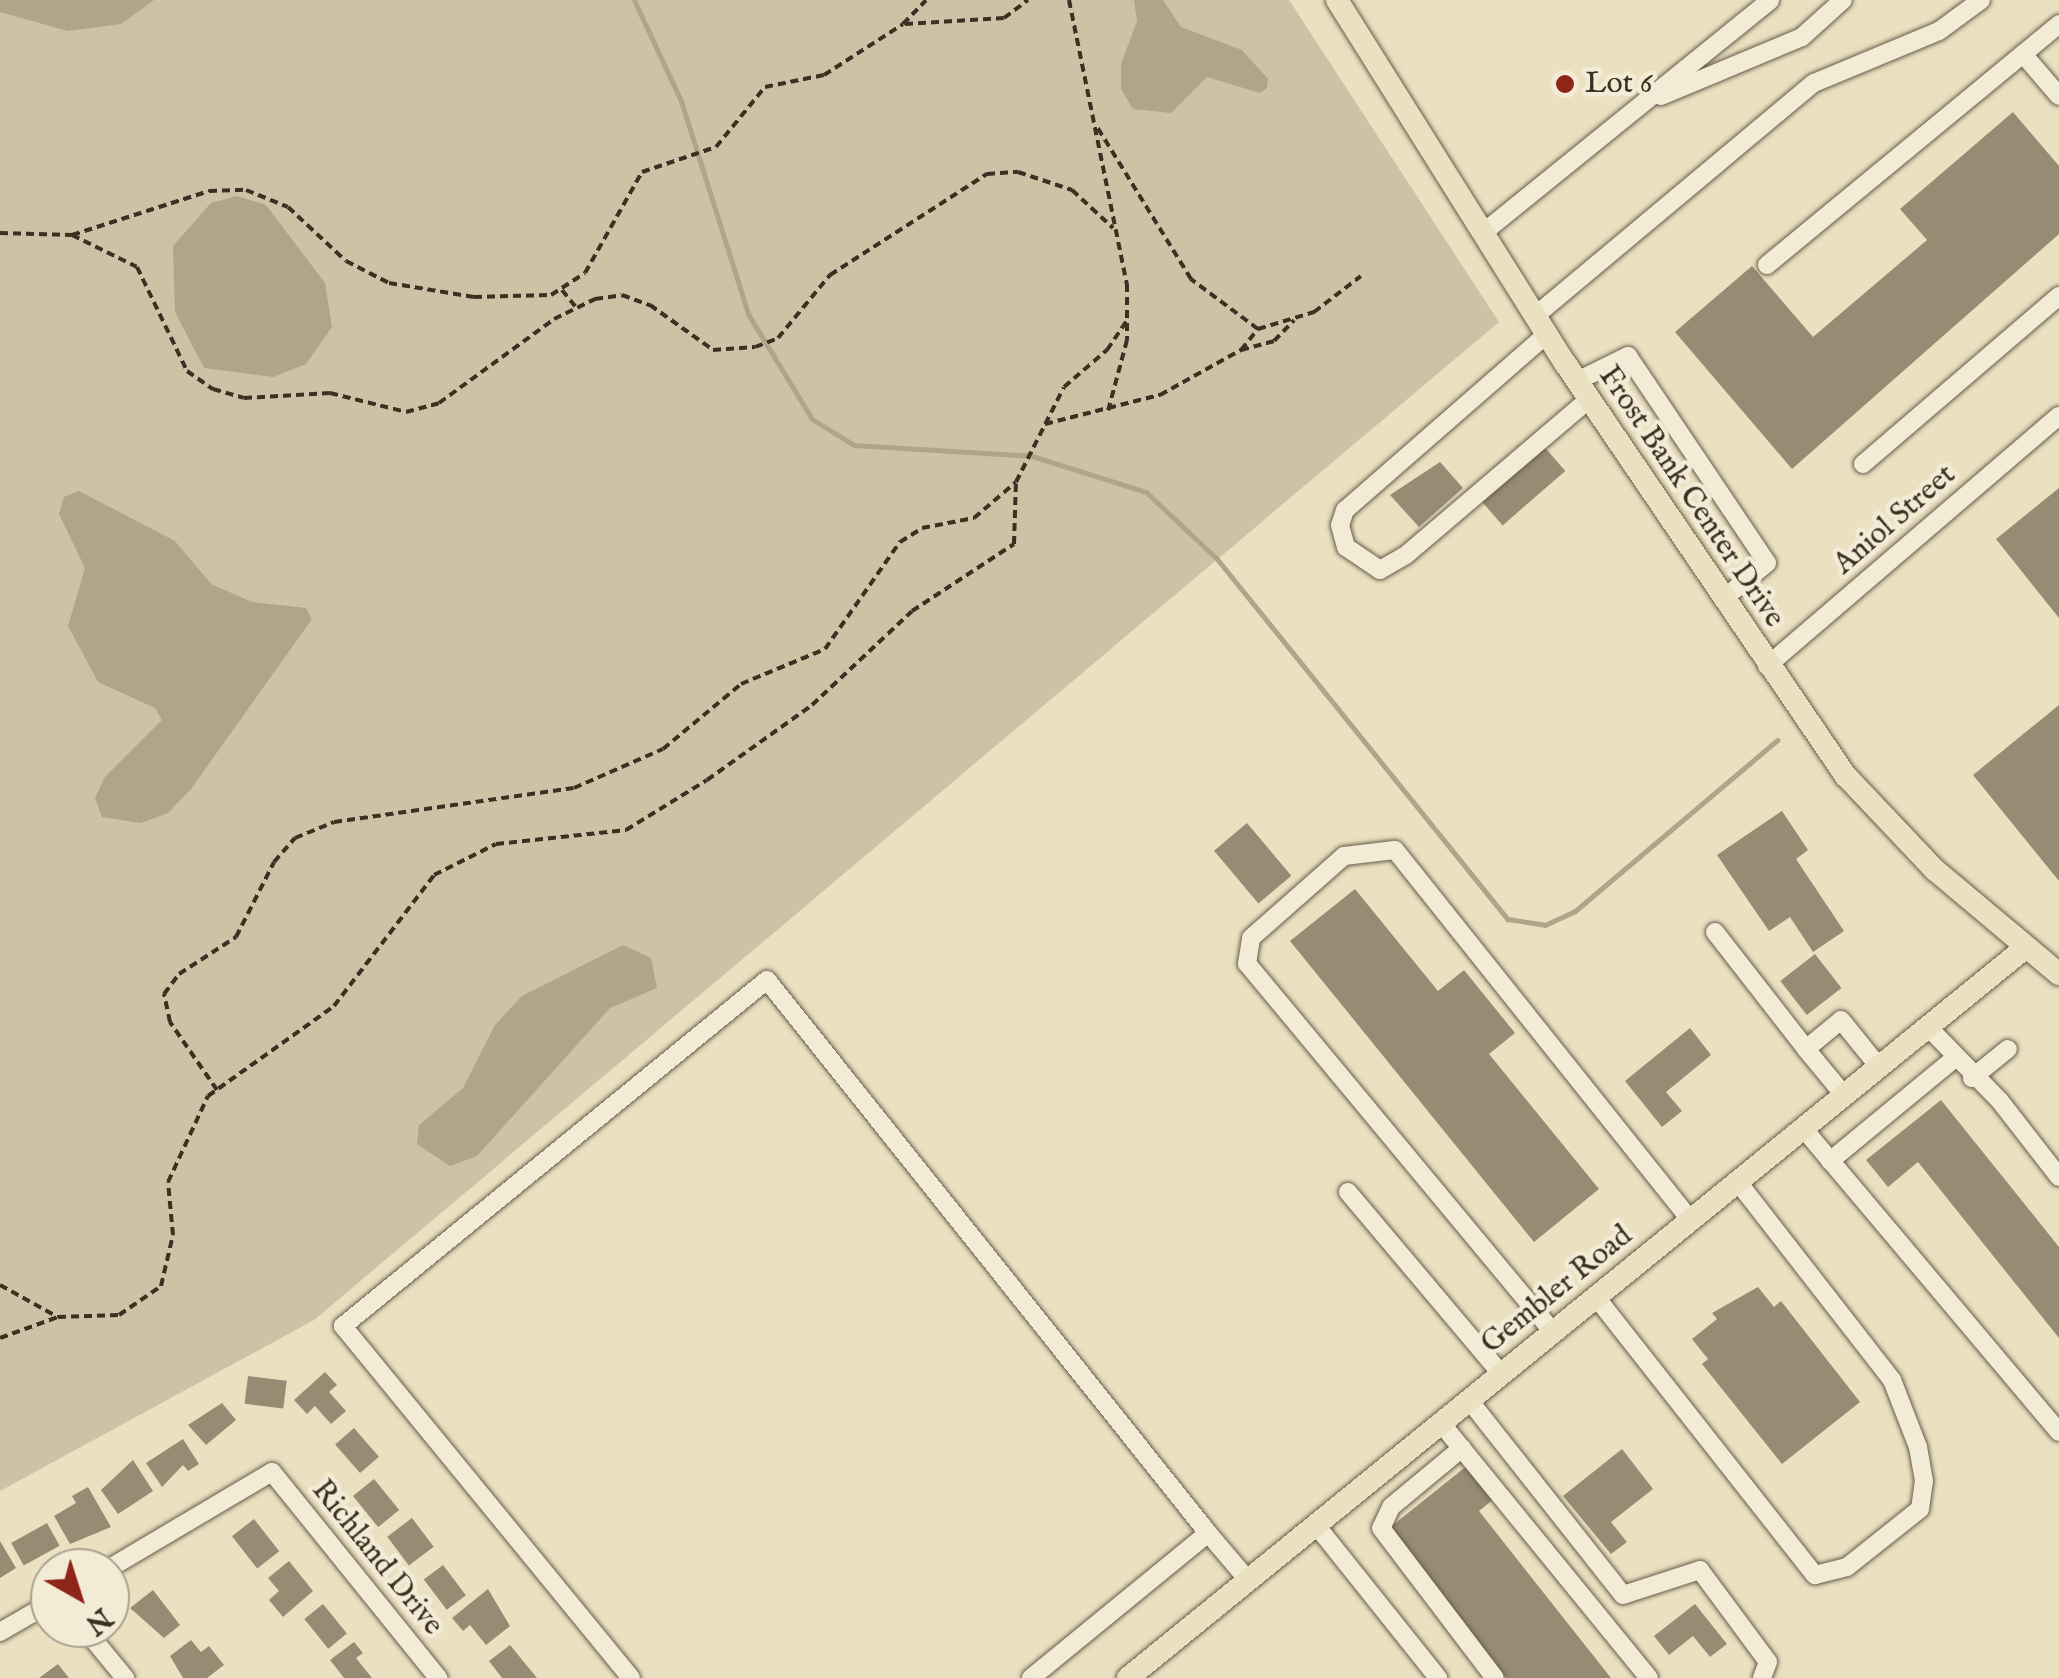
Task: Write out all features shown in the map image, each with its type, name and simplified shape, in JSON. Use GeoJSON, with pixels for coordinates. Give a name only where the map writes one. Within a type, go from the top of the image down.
{"type":"FeatureCollection","features":[{"type":"Feature","properties":{"kind":"main road","name":"Frost Bank Center Drive"},"geometry":{"type":"LineString","coordinates":[[1337,0],[1583,390],[1768,666],[1877,811],[2024,948],[2059,974]]}},
{"type":"Feature","properties":{"kind":"main road","name":"Gembler Road"},"geometry":{"type":"LineString","coordinates":[[1128,1678],[2024,948]]}},
{"type":"Feature","properties":{"kind":"street"},"geometry":{"type":"LineString","coordinates":[[1484,232],[1770,0]]}},
{"type":"Feature","properties":{"kind":"street"},"geometry":{"type":"LineString","coordinates":[[1642,104],[1802,37],[1843,0]]}},
{"type":"Feature","properties":{"kind":"street"},"geometry":{"type":"LineString","coordinates":[[1722,599],[1767,563],[1628,356],[1583,390],[1406,556],[1380,570],[1346,546],[1340,525],[1345,510],[1541,325],[1814,84],[1938,31],[1981,0]]}},
{"type":"Feature","properties":{"kind":"street"},"geometry":{"type":"LineString","coordinates":[[1767,264],[2059,24]]}},
{"type":"Feature","properties":{"kind":"street"},"geometry":{"type":"LineString","coordinates":[[2023,54],[2059,96]]}},
{"type":"Feature","properties":{"kind":"street"},"geometry":{"type":"LineString","coordinates":[[1863,464],[2059,296]]}},
{"type":"Feature","properties":{"kind":"street","name":"Aniol Street"},"geometry":{"type":"LineString","coordinates":[[1768,666],[2059,416]]}},
{"type":"Feature","properties":{"kind":"street"},"geometry":{"type":"LineString","coordinates":[[1553,1332],[1247,964],[1251,938],[1344,856],[1395,850],[1690,1220]]}},
{"type":"Feature","properties":{"kind":"street"},"geometry":{"type":"LineString","coordinates":[[1714,932],[1844,1096]]}},
{"type":"Feature","properties":{"kind":"street"},"geometry":{"type":"LineString","coordinates":[[631,1678],[342,1326],[767,980],[1248,1580]]}},
{"type":"Feature","properties":{"kind":"street"},"geometry":{"type":"LineString","coordinates":[[1806,1048],[1841,1020],[1879,1066]]}},
{"type":"Feature","properties":{"kind":"street"},"geometry":{"type":"LineString","coordinates":[[1928,1027],[1972,1078],[2000,1101],[2059,1176]]}},
{"type":"Feature","properties":{"kind":"street"},"geometry":{"type":"LineString","coordinates":[[1972,1078],[2008,1049]]}},
{"type":"Feature","properties":{"kind":"street"},"geometry":{"type":"LineString","coordinates":[[1830,1161],[1955,1058]]}},
{"type":"Feature","properties":{"kind":"street"},"geometry":{"type":"LineString","coordinates":[[1803,1128],[2059,1432]]}},
{"type":"Feature","properties":{"kind":"street"},"geometry":{"type":"LineString","coordinates":[[1596,1297],[1814,1575],[1847,1567],[1920,1509],[1924,1481],[1892,1380],[1811,1281],[1738,1182]]}},
{"type":"Feature","properties":{"kind":"street"},"geometry":{"type":"LineString","coordinates":[[1348,1192],[1501,1374]]}},
{"type":"Feature","properties":{"kind":"street"},"geometry":{"type":"LineString","coordinates":[[1469,1400],[1623,1594],[1700,1570],[1768,1662],[1762,1678]]}},
{"type":"Feature","properties":{"kind":"street"},"geometry":{"type":"LineString","coordinates":[[1441,1423],[1649,1678]]}},
{"type":"Feature","properties":{"kind":"street"},"geometry":{"type":"LineString","coordinates":[[1462,1448],[1392,1507],[1381,1528],[1490,1676]]}},
{"type":"Feature","properties":{"kind":"street","name":"Richland Drive"},"geometry":{"type":"LineString","coordinates":[[130,1556],[272,1472],[438,1678]]}},
{"type":"Feature","properties":{"kind":"street"},"geometry":{"type":"LineString","coordinates":[[1316,1525],[1438,1678]]}},
{"type":"Feature","properties":{"kind":"street"},"geometry":{"type":"LineString","coordinates":[[1031,1678],[1208,1532]]}},
{"type":"Feature","properties":{"kind":"street"},"geometry":{"type":"LineString","coordinates":[[0,1632],[30,1615]]}},
{"type":"Feature","properties":{"kind":"street"},"geometry":{"type":"LineString","coordinates":[[100,1648],[125,1678]]}},
{"type":"Feature","properties":{"kind":"path"},"geometry":{"type":"LineString","coordinates":[[0,233],[72,236],[210,191],[246,190],[288,207],[346,261],[389,283],[474,297],[562,290],[594,260],[642,172],[716,146],[765,87],[824,75],[903,24],[926,0]]}},
{"type":"Feature","properties":{"kind":"path"},"geometry":{"type":"LineString","coordinates":[[903,24],[1004,18],[1028,0]]}},
{"type":"Feature","properties":{"kind":"path"},"geometry":{"type":"LineString","coordinates":[[1069,0],[1096,125],[1128,319],[1108,412]]}},
{"type":"Feature","properties":{"kind":"path"},"geometry":{"type":"LineString","coordinates":[[1096,125],[1192,279],[1258,329]]}},
{"type":"Feature","properties":{"kind":"path"},"geometry":{"type":"LineString","coordinates":[[72,236],[137,267],[187,371],[212,388],[244,398],[330,393],[391,411],[419,411],[575,306],[622,295],[689,327],[714,350],[755,347],[778,338],[830,275],[987,174],[1018,172],[1072,190],[1114,228]]}},
{"type":"Feature","properties":{"kind":"path"},"geometry":{"type":"LineString","coordinates":[[1045,424],[1108,412],[1195,379],[1241,350],[1274,341],[1294,320],[1361,276]]}},
{"type":"Feature","properties":{"kind":"path"},"geometry":{"type":"LineString","coordinates":[[562,290],[575,306]]}},
{"type":"Feature","properties":{"kind":"path"},"geometry":{"type":"LineString","coordinates":[[0,1338],[58,1318],[119,1315],[161,1286],[173,1235],[168,1182],[200,1110],[216,1090],[334,1006],[418,893],[453,860],[496,844],[626,830],[784,727],[912,611],[1014,544],[1016,482],[1037,438],[1064,387],[1107,350],[1128,319]]}},
{"type":"Feature","properties":{"kind":"path"},"geometry":{"type":"LineString","coordinates":[[1241,350],[1258,329],[1294,320]]}},
{"type":"Feature","properties":{"kind":"path"},"geometry":{"type":"LineString","coordinates":[[216,1090],[170,1022],[164,994],[179,974],[236,937],[274,862],[295,838],[334,822],[574,788],[636,764],[678,738],[741,684],[825,649],[910,534],[974,518],[1016,482]]}},
{"type":"Feature","properties":{"kind":"path"},"geometry":{"type":"LineString","coordinates":[[0,1285],[58,1318]]}},
{"type":"Feature","properties":{"kind":"shaded area"},"geometry":{"type":"Polygon","coordinates":[[[0,0],[1289,0],[1499,322],[314,1320],[0,1491],[0,0]]]}},
{"type":"Feature","properties":{"kind":"shaded area"},"geometry":{"type":"Polygon","coordinates":[[[0,0],[154,0],[121,24],[68,31],[0,12],[0,0]]]}},
{"type":"Feature","properties":{"kind":"shaded area"},"geometry":{"type":"Polygon","coordinates":[[[1134,0],[1163,0],[1181,27],[1242,50],[1268,79],[1267,88],[1260,93],[1207,77],[1171,113],[1133,109],[1121,89],[1121,64],[1137,21],[1134,0]]]}},
{"type":"Feature","properties":{"kind":"shaded area"},"geometry":{"type":"Polygon","coordinates":[[[237,196],[266,205],[325,283],[332,327],[306,364],[273,377],[204,368],[175,312],[173,246],[211,203],[237,196]]]}},
{"type":"Feature","properties":{"kind":"shaded area"},"geometry":{"type":"Polygon","coordinates":[[[79,491],[175,541],[211,584],[252,602],[306,608],[312,619],[191,789],[168,813],[141,823],[102,817],[95,798],[105,777],[162,720],[155,708],[98,682],[68,626],[85,568],[59,514],[64,497],[79,491]]]}},
{"type":"Feature","properties":{"kind":"shaded area"},"geometry":{"type":"Polygon","coordinates":[[[623,945],[651,958],[657,988],[610,1008],[477,1156],[450,1166],[417,1144],[419,1125],[463,1088],[495,1025],[522,996],[623,945]]]}},
{"type":"Feature","properties":{"kind":"building"},"geometry":{"type":"Polygon","coordinates":[[[2013,112],[2059,166],[2059,234],[1792,469],[1675,332],[1752,266],[1813,337],[1927,240],[1900,209],[2013,112]]]}},
{"type":"Feature","properties":{"kind":"building"},"geometry":{"type":"Polygon","coordinates":[[[1541,443],[1565,471],[1503,525],[1478,497],[1541,443]]]}},
{"type":"Feature","properties":{"kind":"building"},"geometry":{"type":"Polygon","coordinates":[[[1440,462],[1463,488],[1419,527],[1390,495],[1440,462]]]}},
{"type":"Feature","properties":{"kind":"building"},"geometry":{"type":"Polygon","coordinates":[[[2059,488],[2059,618],[1996,539],[2059,488]]]}},
{"type":"Feature","properties":{"kind":"building"},"geometry":{"type":"Polygon","coordinates":[[[2059,705],[2059,881],[1973,775],[2059,705]]]}},
{"type":"Feature","properties":{"kind":"building"},"geometry":{"type":"Polygon","coordinates":[[[1782,811],[1808,850],[1796,859],[1844,931],[1813,952],[1790,917],[1769,931],[1717,855],[1782,811]]]}},
{"type":"Feature","properties":{"kind":"building"},"geometry":{"type":"Polygon","coordinates":[[[1247,823],[1291,876],[1258,903],[1214,851],[1247,823]]]}},
{"type":"Feature","properties":{"kind":"building"},"geometry":{"type":"Polygon","coordinates":[[[1355,889],[1438,991],[1464,970],[1515,1033],[1489,1054],[1599,1189],[1534,1242],[1290,941],[1355,889]]]}},
{"type":"Feature","properties":{"kind":"building"},"geometry":{"type":"Polygon","coordinates":[[[1815,954],[1841,988],[1807,1015],[1780,981],[1815,954]]]}},
{"type":"Feature","properties":{"kind":"building"},"geometry":{"type":"Polygon","coordinates":[[[1690,1028],[1711,1055],[1666,1092],[1682,1111],[1662,1127],[1625,1081],[1690,1028]]]}},
{"type":"Feature","properties":{"kind":"building"},"geometry":{"type":"Polygon","coordinates":[[[1941,1100],[2059,1247],[2059,1338],[1918,1162],[1888,1187],[1866,1160],[1941,1100]]]}},
{"type":"Feature","properties":{"kind":"building"},"geometry":{"type":"Polygon","coordinates":[[[1758,1287],[1774,1307],[1781,1301],[1860,1402],[1782,1464],[1702,1364],[1708,1359],[1692,1339],[1717,1319],[1712,1313],[1758,1287]]]}},
{"type":"Feature","properties":{"kind":"building"},"geometry":{"type":"Polygon","coordinates":[[[325,1372],[337,1385],[329,1392],[346,1411],[331,1424],[315,1406],[307,1414],[294,1400],[325,1372]]]}},
{"type":"Feature","properties":{"kind":"building"},"geometry":{"type":"Polygon","coordinates":[[[248,1376],[287,1381],[283,1409],[245,1404],[248,1376]]]}},
{"type":"Feature","properties":{"kind":"building"},"geometry":{"type":"Polygon","coordinates":[[[222,1403],[236,1420],[206,1445],[188,1425],[222,1403]]]}},
{"type":"Feature","properties":{"kind":"building"},"geometry":{"type":"Polygon","coordinates":[[[354,1428],[379,1457],[360,1473],[335,1444],[354,1428]]]}},
{"type":"Feature","properties":{"kind":"building"},"geometry":{"type":"Polygon","coordinates":[[[183,1439],[199,1464],[188,1471],[183,1465],[162,1487],[146,1463],[183,1439]]]}},
{"type":"Feature","properties":{"kind":"building"},"geometry":{"type":"Polygon","coordinates":[[[1622,1449],[1653,1489],[1611,1522],[1627,1542],[1611,1554],[1563,1496],[1622,1449]]]}},
{"type":"Feature","properties":{"kind":"building"},"geometry":{"type":"Polygon","coordinates":[[[133,1460],[153,1491],[118,1514],[101,1490],[133,1460]]]}},
{"type":"Feature","properties":{"kind":"building"},"geometry":{"type":"Polygon","coordinates":[[[1468,1465],[1495,1498],[1479,1511],[1611,1678],[1506,1678],[1388,1529],[1468,1465]]]}},
{"type":"Feature","properties":{"kind":"building"},"geometry":{"type":"Polygon","coordinates":[[[374,1479],[399,1510],[378,1527],[353,1496],[374,1479]]]}},
{"type":"Feature","properties":{"kind":"building"},"geometry":{"type":"Polygon","coordinates":[[[88,1487],[111,1527],[70,1544],[54,1516],[76,1503],[72,1496],[88,1487]]]}},
{"type":"Feature","properties":{"kind":"building"},"geometry":{"type":"Polygon","coordinates":[[[412,1518],[434,1547],[409,1565],[387,1537],[412,1518]]]}},
{"type":"Feature","properties":{"kind":"building"},"geometry":{"type":"Polygon","coordinates":[[[254,1519],[279,1551],[257,1569],[232,1536],[254,1519]]]}},
{"type":"Feature","properties":{"kind":"building"},"geometry":{"type":"Polygon","coordinates":[[[47,1523],[60,1546],[30,1548],[30,1562],[24,1566],[11,1543],[47,1523]]]}},
{"type":"Feature","properties":{"kind":"building"},"geometry":{"type":"Polygon","coordinates":[[[0,1541],[16,1568],[0,1578],[0,1541]]]}},
{"type":"Feature","properties":{"kind":"building"},"geometry":{"type":"Polygon","coordinates":[[[289,1561],[313,1591],[283,1617],[269,1600],[279,1591],[268,1578],[289,1561]]]}},
{"type":"Feature","properties":{"kind":"building"},"geometry":{"type":"Polygon","coordinates":[[[443,1565],[466,1595],[447,1610],[424,1579],[443,1565]]]}},
{"type":"Feature","properties":{"kind":"building"},"geometry":{"type":"Polygon","coordinates":[[[488,1589],[510,1626],[486,1645],[470,1625],[463,1631],[452,1618],[488,1589]]]}},
{"type":"Feature","properties":{"kind":"building"},"geometry":{"type":"Polygon","coordinates":[[[153,1590],[180,1625],[164,1638],[130,1608],[153,1590]]]}},
{"type":"Feature","properties":{"kind":"building"},"geometry":{"type":"Polygon","coordinates":[[[323,1604],[347,1634],[328,1649],[304,1619],[323,1604]]]}},
{"type":"Feature","properties":{"kind":"building"},"geometry":{"type":"Polygon","coordinates":[[[1695,1604],[1727,1644],[1710,1657],[1693,1636],[1669,1655],[1654,1636],[1695,1604]]]}},
{"type":"Feature","properties":{"kind":"building"},"geometry":{"type":"Polygon","coordinates":[[[191,1640],[201,1652],[209,1646],[224,1665],[207,1678],[183,1678],[170,1656],[191,1640]]]}},
{"type":"Feature","properties":{"kind":"building"},"geometry":{"type":"Polygon","coordinates":[[[354,1642],[363,1653],[356,1658],[372,1678],[344,1678],[330,1660],[354,1642]]]}},
{"type":"Feature","properties":{"kind":"building"},"geometry":{"type":"Polygon","coordinates":[[[510,1645],[537,1678],[502,1678],[489,1661],[510,1645]]]}},
{"type":"Feature","properties":{"kind":"building"},"geometry":{"type":"Polygon","coordinates":[[[58,1664],[69,1678],[39,1678],[58,1664]]]}},
{"type":"Feature","properties":{"kind":"waterway"},"geometry":{"type":"LineString","coordinates":[[634,0],[681,101],[748,314],[812,419],[854,445],[1032,456],[1146,492],[1217,559],[1508,919],[1545,925],[1575,911],[1777,740]]}},
{"type":"Feature","properties":{"kind":"place","name":"Lot 6"},"geometry":{"type":"Point","coordinates":[1565,84]}}]}
